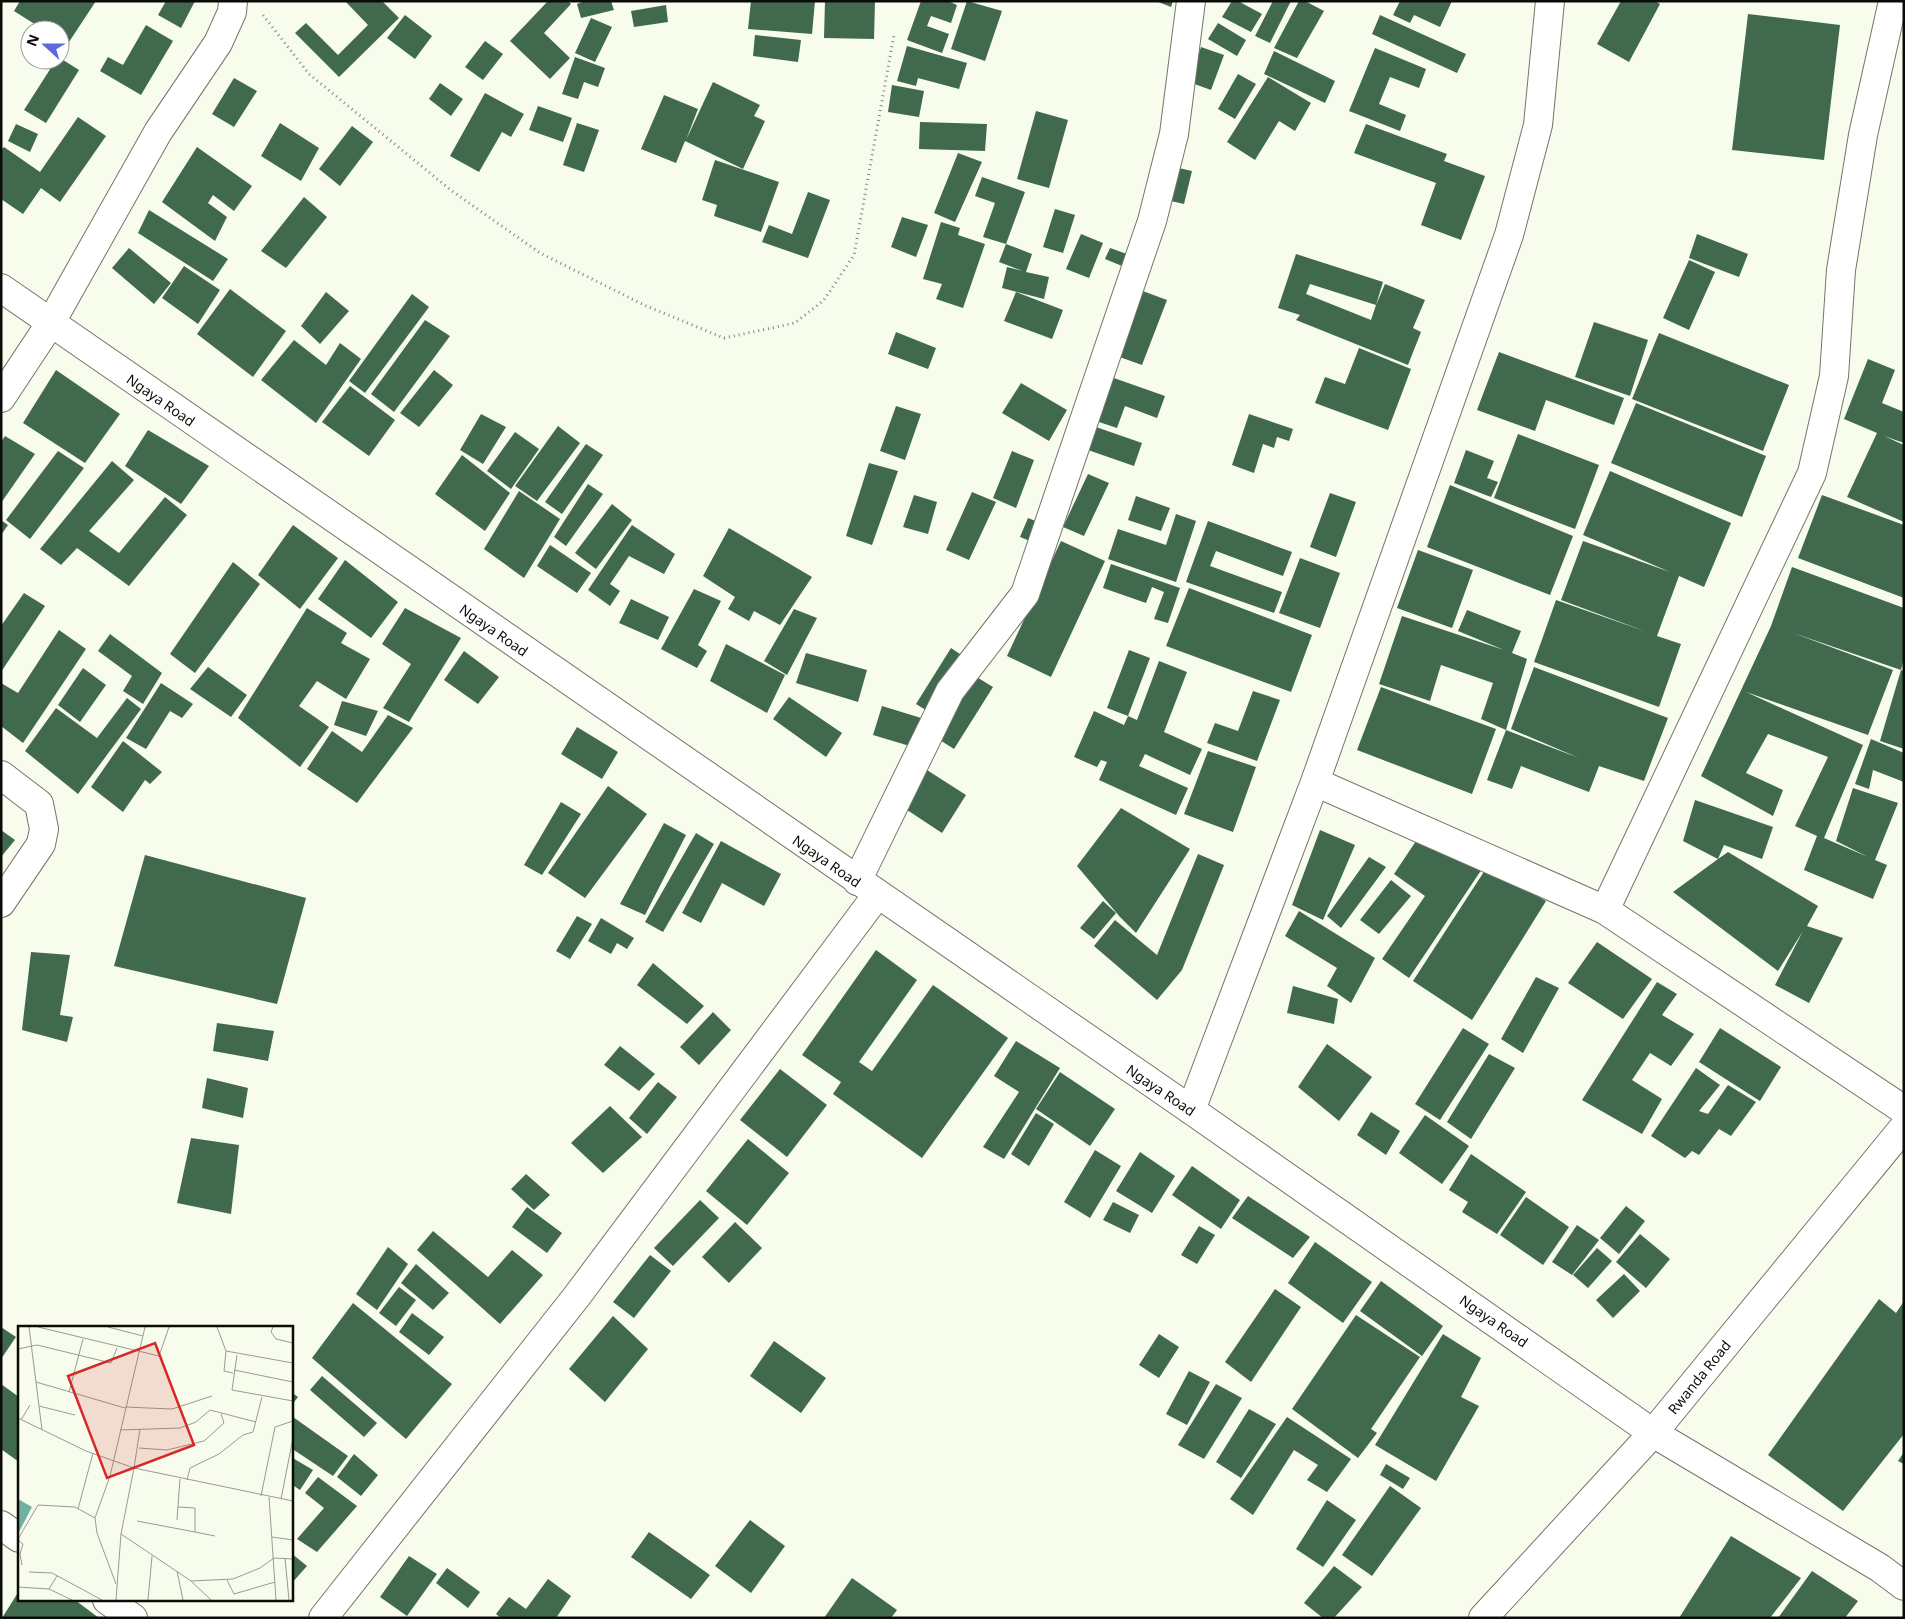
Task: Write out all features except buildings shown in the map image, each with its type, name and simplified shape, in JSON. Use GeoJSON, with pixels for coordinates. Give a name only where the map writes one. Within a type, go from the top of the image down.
{"type":"FeatureCollection","features":[{"type":"Feature","properties":{"kind":"main road"},"geometry":{"type":"LineString","coordinates":[[323,1618],[576,1296],[867,888],[950,691],[1025,594],[1152,221],[1174,134],[1190,1]]}},
{"type":"Feature","properties":{"kind":"main road"},"geometry":{"type":"LineString","coordinates":[[1191,1110],[1315,782],[1509,235],[1538,125],[1550,1]]}},
{"type":"Feature","properties":{"kind":"main road"},"geometry":{"type":"LineString","coordinates":[[1605,910],[1812,473],[1834,376],[1842,270],[1863,135],[1893,1]]}},
{"type":"Feature","properties":{"kind":"main road"},"geometry":{"type":"LineString","coordinates":[[1,398],[50,324],[158,132],[218,43],[232,12],[245,5]]}},
{"type":"Feature","properties":{"kind":"main road","name":"Ngaya Road"},"geometry":{"type":"LineString","coordinates":[[1,288],[50,324],[1191,1110],[1653,1433],[1880,1568],[1904,1586]]}},
{"type":"Feature","properties":{"kind":"main road"},"geometry":{"type":"LineString","coordinates":[[1,775],[39,804],[44,829],[41,844],[1,902]]}},
{"type":"Feature","properties":{"kind":"main road"},"geometry":{"type":"LineString","coordinates":[[1315,782],[1605,910],[1904,1110]]}},
{"type":"Feature","properties":{"kind":"main road","name":"Rwanda Road"},"geometry":{"type":"LineString","coordinates":[[1483,1618],[1653,1433],[1904,1127]]}},
{"type":"Feature","properties":{"kind":"main road"},"geometry":{"type":"LineString","coordinates":[[1,1524],[18,1537]]}},
{"type":"Feature","properties":{"kind":"main road"},"geometry":{"type":"LineString","coordinates":[[111,1602],[133,1618]]}},
{"type":"Feature","properties":{"kind":"path"},"geometry":{"type":"LineString","coordinates":[[245,5],[310,74],[452,191],[540,252],[644,305],[724,338],[795,323],[824,300],[854,255],[894,34]]}}]}
